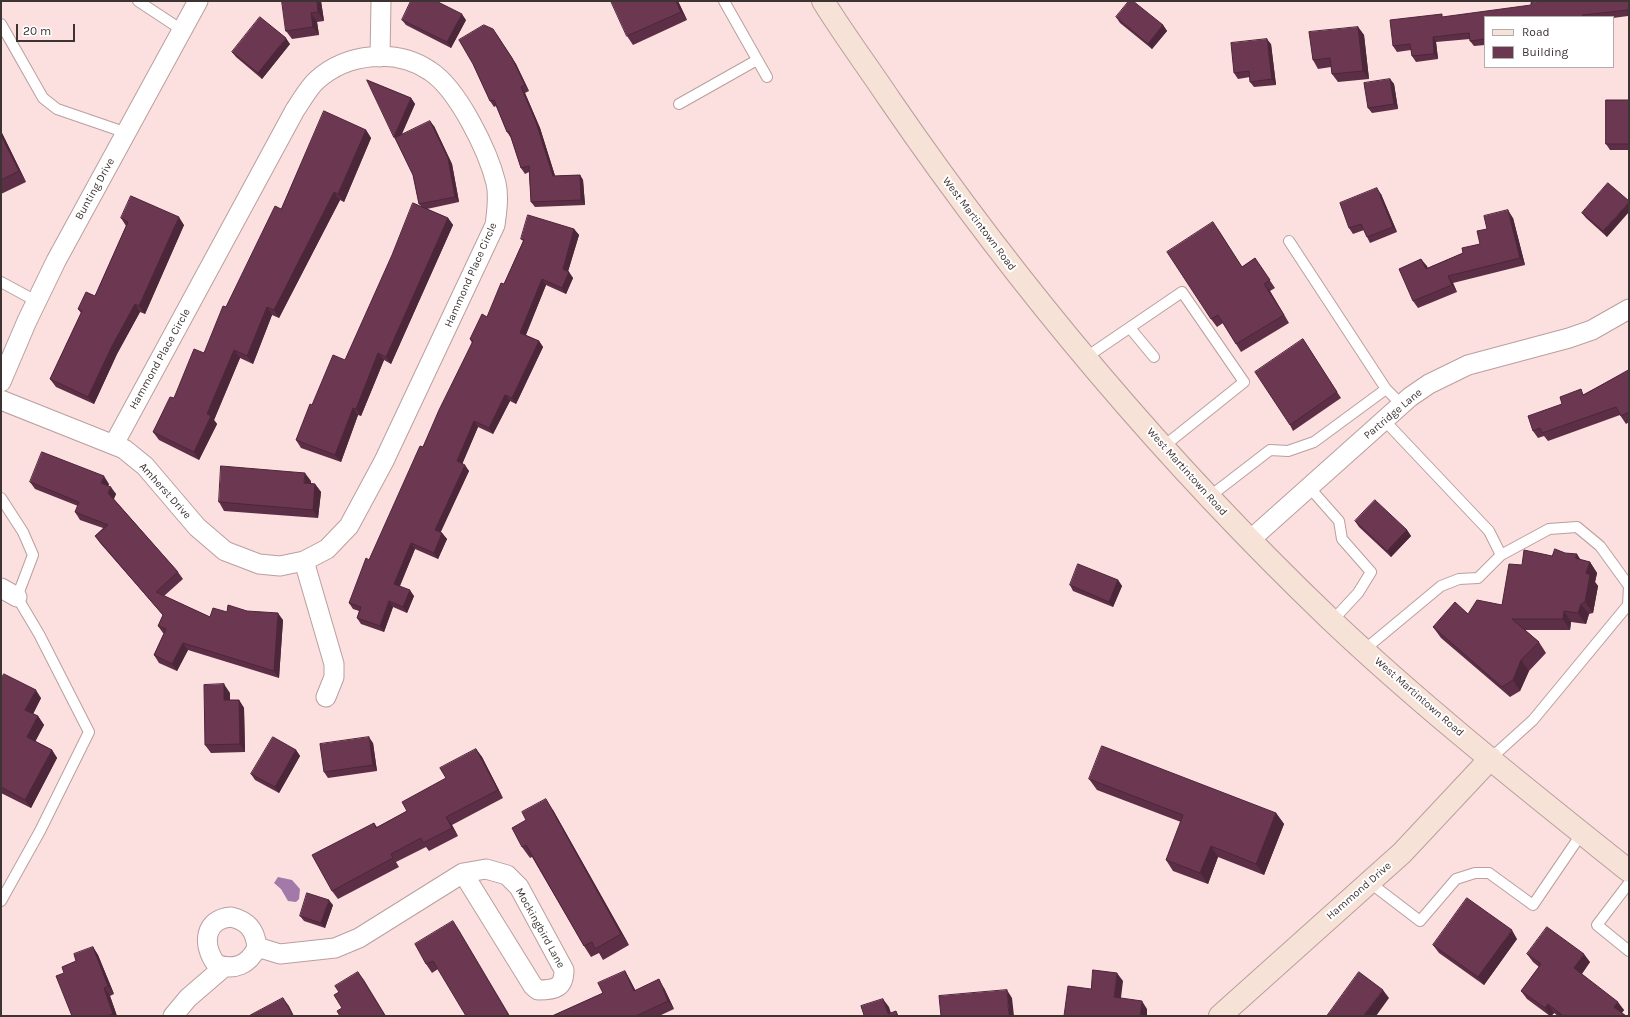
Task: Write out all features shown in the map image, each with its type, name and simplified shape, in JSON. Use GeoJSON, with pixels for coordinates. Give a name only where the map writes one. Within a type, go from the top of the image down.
{"type":"FeatureCollection","features":[{"type":"Feature","properties":{"kind":"main road","name":"West Martintown Road"},"geometry":{"type":"LineString","coordinates":[[823,1],[908,126],[1014,271],[1085,358],[1209,497],[1332,621],[1364,650],[1491,758],[1629,871]]}},
{"type":"Feature","properties":{"kind":"main road","name":"Hammond Drive"},"geometry":{"type":"LineString","coordinates":[[1220,1016],[1402,853],[1491,758]]}},
{"type":"Feature","properties":{"kind":"street","name":"Bunting Drive"},"geometry":{"type":"LineString","coordinates":[[1,382],[36,301],[87,202],[127,133],[198,1]]}},
{"type":"Feature","properties":{"kind":"street"},"geometry":{"type":"LineString","coordinates":[[380,57],[381,1]]}},
{"type":"Feature","properties":{"kind":"street","name":"Hammond Place Circle"},"geometry":{"type":"LineString","coordinates":[[114,444],[306,93],[316,81],[342,64],[357,59],[380,57],[402,59],[417,64],[443,82],[479,137],[496,183],[498,207],[495,225],[384,461],[349,526],[327,550],[304,561],[280,566],[257,563]]}},
{"type":"Feature","properties":{"kind":"street","name":"Partridge Lane"},"geometry":{"type":"LineString","coordinates":[[1250,540],[1384,420],[1429,384],[1468,365],[1575,336],[1614,319],[1629,309]]}},
{"type":"Feature","properties":{"kind":"street","name":"Amherst Drive"},"geometry":{"type":"LineString","coordinates":[[1,400],[124,449],[145,466],[210,540],[225,551],[257,563]]}},
{"type":"Feature","properties":{"kind":"street"},"geometry":{"type":"LineString","coordinates":[[304,561],[334,664],[334,677],[326,697]]}},
{"type":"Feature","properties":{"kind":"street","name":"Mockingbird Lane"},"geometry":{"type":"LineString","coordinates":[[257,947],[280,954],[335,948],[359,938],[463,873],[486,869],[498,871],[507,875],[519,887],[564,970],[564,979],[560,985],[546,990],[538,990],[533,986],[463,873]]}},
{"type":"Feature","properties":{"kind":"street"},"geometry":{"type":"LineString","coordinates":[[222,918],[240,919],[249,924],[254,931],[257,947],[248,961],[241,966],[232,968],[224,967],[216,964],[210,956],[207,948],[209,931],[222,918]]}},
{"type":"Feature","properties":{"kind":"street"},"geometry":{"type":"LineString","coordinates":[[173,1016],[188,998],[224,967]]}},
{"type":"Feature","properties":{"kind":"lane"},"geometry":{"type":"LineString","coordinates":[[138,1],[182,30]]}},
{"type":"Feature","properties":{"kind":"lane"},"geometry":{"type":"LineString","coordinates":[[724,1],[766,77]]}},
{"type":"Feature","properties":{"kind":"lane"},"geometry":{"type":"LineString","coordinates":[[1,24],[43,98],[57,109],[127,133]]}},
{"type":"Feature","properties":{"kind":"lane"},"geometry":{"type":"LineString","coordinates":[[679,104],[757,60]]}},
{"type":"Feature","properties":{"kind":"lane"},"geometry":{"type":"LineString","coordinates":[[1288,241],[1386,389],[1402,405]]}},
{"type":"Feature","properties":{"kind":"lane"},"geometry":{"type":"LineString","coordinates":[[1,282],[36,301]]}},
{"type":"Feature","properties":{"kind":"lane"},"geometry":{"type":"LineString","coordinates":[[1085,358],[1182,292],[1244,382],[1164,446]]}},
{"type":"Feature","properties":{"kind":"lane"},"geometry":{"type":"LineString","coordinates":[[1130,328],[1154,357]]}},
{"type":"Feature","properties":{"kind":"lane"},"geometry":{"type":"LineString","coordinates":[[1209,497],[1270,450],[1288,451],[1314,442],[1386,389]]}},
{"type":"Feature","properties":{"kind":"lane"},"geometry":{"type":"LineString","coordinates":[[1384,420],[1489,531],[1500,555]]}},
{"type":"Feature","properties":{"kind":"lane"},"geometry":{"type":"LineString","coordinates":[[1309,487],[1339,521],[1342,539],[1371,572],[1358,593],[1332,621]]}},
{"type":"Feature","properties":{"kind":"lane"},"geometry":{"type":"LineString","coordinates":[[1,498],[23,532],[33,555],[9,592],[39,634],[89,732],[40,831],[1,901]]}},
{"type":"Feature","properties":{"kind":"lane"},"geometry":{"type":"LineString","coordinates":[[1364,650],[1441,586],[1459,580],[1478,578],[1500,555],[1549,529],[1577,527],[1600,546],[1629,586],[1628,605],[1533,720],[1491,758]]}},
{"type":"Feature","properties":{"kind":"lane"},"geometry":{"type":"LineString","coordinates":[[1369,882],[1420,921],[1456,879],[1475,873],[1489,873],[1533,905],[1582,833]]}},
{"type":"Feature","properties":{"kind":"lane"},"geometry":{"type":"LineString","coordinates":[[1629,884],[1597,924],[1629,951]]}},
{"type":"Feature","properties":{"kind":"shaded area"},"geometry":{"type":"Polygon","coordinates":[[[278,877],[292,880],[300,889],[299,899],[296,902],[288,901],[281,889],[274,883],[278,877]]]}},
{"type":"Feature","properties":{"kind":"building"},"geometry":{"type":"Polygon","coordinates":[[[282,1],[317,1],[318,12],[311,13],[313,27],[286,31],[282,1]]]}},
{"type":"Feature","properties":{"kind":"building"},"geometry":{"type":"Polygon","coordinates":[[[411,1],[436,1],[462,14],[447,42],[402,20],[411,1]]]}},
{"type":"Feature","properties":{"kind":"building"},"geometry":{"type":"Polygon","coordinates":[[[611,1],[676,1],[681,12],[627,36],[611,1]]]}},
{"type":"Feature","properties":{"kind":"building"},"geometry":{"type":"Polygon","coordinates":[[[1129,1],[1133,1],[1163,25],[1148,44],[1116,17],[1129,1]]]}},
{"type":"Feature","properties":{"kind":"building"},"geometry":{"type":"Polygon","coordinates":[[[1543,1],[1629,1],[1629,23],[1628,10],[1583,16],[1484,16],[1484,39],[1470,41],[1469,33],[1433,37],[1434,54],[1412,56],[1410,44],[1393,46],[1390,20],[1442,14],[1442,17],[1531,5],[1531,3],[1543,1]]]}},
{"type":"Feature","properties":{"kind":"building"},"geometry":{"type":"Polygon","coordinates":[[[260,17],[286,38],[258,73],[232,52],[260,17]]]}},
{"type":"Feature","properties":{"kind":"building"},"geometry":{"type":"Polygon","coordinates":[[[484,25],[493,29],[512,58],[525,85],[521,87],[536,122],[553,176],[580,175],[581,200],[531,202],[529,166],[521,168],[509,131],[507,132],[494,100],[490,101],[473,64],[459,40],[484,25]]]}},
{"type":"Feature","properties":{"kind":"building"},"geometry":{"type":"Polygon","coordinates":[[[1358,27],[1363,71],[1332,74],[1330,58],[1313,60],[1309,32],[1358,27]]]}},
{"type":"Feature","properties":{"kind":"building"},"geometry":{"type":"Polygon","coordinates":[[[1267,39],[1272,79],[1250,82],[1249,71],[1234,73],[1231,43],[1267,39]]]}},
{"type":"Feature","properties":{"kind":"building"},"geometry":{"type":"Polygon","coordinates":[[[1390,79],[1394,104],[1368,108],[1364,83],[1390,79]]]}},
{"type":"Feature","properties":{"kind":"building"},"geometry":{"type":"Polygon","coordinates":[[[367,80],[411,98],[394,137],[367,80]]]}},
{"type":"Feature","properties":{"kind":"building"},"geometry":{"type":"Polygon","coordinates":[[[1606,100],[1629,100],[1629,144],[1606,144],[1606,100]]]}},
{"type":"Feature","properties":{"kind":"building"},"geometry":{"type":"Polygon","coordinates":[[[324,111],[366,130],[338,194],[334,192],[274,310],[267,307],[247,356],[234,350],[207,414],[211,416],[194,452],[153,432],[170,397],[174,398],[194,349],[204,353],[223,306],[226,307],[275,206],[281,209],[324,111]]]}},
{"type":"Feature","properties":{"kind":"building"},"geometry":{"type":"Polygon","coordinates":[[[430,121],[448,158],[455,197],[419,204],[413,175],[395,138],[430,121]]]}},
{"type":"Feature","properties":{"kind":"building"},"geometry":{"type":"Polygon","coordinates":[[[1,135],[19,171],[1,180],[1,135]]]}},
{"type":"Feature","properties":{"kind":"building"},"geometry":{"type":"Polygon","coordinates":[[[1608,183],[1629,202],[1603,231],[1582,213],[1608,183]]]}},
{"type":"Feature","properties":{"kind":"building"},"geometry":{"type":"Polygon","coordinates":[[[1377,188],[1393,227],[1367,237],[1361,224],[1349,228],[1340,203],[1377,188]]]}},
{"type":"Feature","properties":{"kind":"building"},"geometry":{"type":"Polygon","coordinates":[[[131,196],[179,217],[139,306],[135,304],[112,346],[88,397],[50,379],[82,311],[78,309],[86,292],[95,296],[128,222],[121,218],[131,196]]]}},
{"type":"Feature","properties":{"kind":"building"},"geometry":{"type":"Polygon","coordinates":[[[413,203],[448,218],[386,357],[378,353],[356,409],[353,408],[335,455],[296,440],[310,404],[312,405],[333,355],[345,360],[392,255],[413,203]]]}},
{"type":"Feature","properties":{"kind":"building"},"geometry":{"type":"Polygon","coordinates":[[[1508,210],[1520,258],[1448,276],[1452,285],[1413,301],[1399,269],[1421,259],[1426,269],[1463,253],[1462,248],[1480,244],[1477,231],[1487,229],[1484,216],[1508,210]]]}},
{"type":"Feature","properties":{"kind":"building"},"geometry":{"type":"Polygon","coordinates":[[[528,215],[574,229],[563,269],[569,272],[562,288],[542,279],[520,333],[539,341],[512,398],[505,395],[489,428],[474,421],[457,461],[465,465],[435,530],[442,533],[434,553],[411,543],[394,584],[410,590],[403,607],[389,601],[380,626],[357,618],[361,607],[349,603],[366,558],[369,560],[420,446],[423,447],[439,410],[473,341],[470,339],[482,314],[487,317],[501,283],[504,284],[524,240],[521,239],[528,215]]]}},
{"type":"Feature","properties":{"kind":"building"},"geometry":{"type":"Polygon","coordinates":[[[1213,222],[1242,267],[1255,258],[1270,280],[1264,284],[1284,315],[1236,344],[1218,315],[1211,319],[1167,252],[1213,222]]]}},
{"type":"Feature","properties":{"kind":"building"},"geometry":{"type":"Polygon","coordinates":[[[1303,339],[1337,392],[1290,425],[1255,372],[1303,339]]]}},
{"type":"Feature","properties":{"kind":"building"},"geometry":{"type":"Polygon","coordinates":[[[1629,370],[1629,412],[1621,416],[1616,407],[1542,433],[1540,428],[1533,431],[1528,416],[1562,404],[1560,397],[1581,389],[1583,395],[1629,370]]]}},
{"type":"Feature","properties":{"kind":"building"},"geometry":{"type":"Polygon","coordinates":[[[42,452],[104,476],[101,483],[111,487],[108,493],[178,572],[156,592],[210,617],[213,608],[227,612],[228,605],[247,611],[278,613],[274,671],[183,643],[172,664],[154,655],[166,629],[158,626],[163,615],[95,536],[108,525],[75,512],[79,502],[30,482],[42,452]]]}},
{"type":"Feature","properties":{"kind":"building"},"geometry":{"type":"Polygon","coordinates":[[[221,466],[305,473],[304,483],[315,484],[313,510],[219,502],[221,466]]]}},
{"type":"Feature","properties":{"kind":"building"},"geometry":{"type":"Polygon","coordinates":[[[1375,500],[1407,530],[1387,551],[1355,521],[1375,500]]]}},
{"type":"Feature","properties":{"kind":"building"},"geometry":{"type":"Polygon","coordinates":[[[1555,549],[1565,553],[1577,554],[1575,558],[1590,562],[1586,573],[1590,575],[1585,602],[1581,604],[1578,613],[1564,611],[1563,619],[1512,619],[1539,642],[1521,660],[1513,680],[1502,687],[1433,627],[1455,602],[1468,614],[1477,600],[1502,605],[1509,564],[1522,565],[1524,550],[1552,556],[1555,549]]]}},
{"type":"Feature","properties":{"kind":"building"},"geometry":{"type":"Polygon","coordinates":[[[1078,564],[1118,580],[1109,602],[1070,585],[1078,564]]]}},
{"type":"Feature","properties":{"kind":"building"},"geometry":{"type":"Polygon","coordinates":[[[4,674],[36,690],[25,710],[38,716],[27,737],[52,750],[25,800],[1,787],[1,679],[4,674]]]}},
{"type":"Feature","properties":{"kind":"building"},"geometry":{"type":"Polygon","coordinates":[[[224,684],[224,700],[239,700],[240,744],[205,745],[204,685],[224,684]]]}},
{"type":"Feature","properties":{"kind":"building"},"geometry":{"type":"Polygon","coordinates":[[[273,737],[296,750],[275,787],[251,774],[273,737]]]}},
{"type":"Feature","properties":{"kind":"building"},"geometry":{"type":"Polygon","coordinates":[[[369,737],[373,765],[324,772],[320,744],[369,737]]]}},
{"type":"Feature","properties":{"kind":"building"},"geometry":{"type":"Polygon","coordinates":[[[1102,746],[1276,813],[1256,864],[1211,846],[1200,873],[1166,860],[1183,815],[1089,779],[1102,746]]]}},
{"type":"Feature","properties":{"kind":"building"},"geometry":{"type":"Polygon","coordinates":[[[476,749],[498,790],[446,817],[452,828],[423,843],[421,838],[391,854],[393,858],[332,891],[312,855],[374,823],[376,828],[407,811],[402,802],[446,778],[440,768],[476,749]]]}},
{"type":"Feature","properties":{"kind":"building"},"geometry":{"type":"Polygon","coordinates":[[[546,799],[621,934],[595,949],[592,942],[584,946],[526,845],[522,847],[512,828],[526,820],[522,812],[546,799]]]}},
{"type":"Feature","properties":{"kind":"building"},"geometry":{"type":"Polygon","coordinates":[[[307,893],[329,900],[321,923],[300,916],[307,893]]]}},
{"type":"Feature","properties":{"kind":"building"},"geometry":{"type":"Polygon","coordinates":[[[1467,898],[1512,930],[1478,977],[1433,945],[1467,898]]]}},
{"type":"Feature","properties":{"kind":"building"},"geometry":{"type":"Polygon","coordinates":[[[453,921],[509,1016],[466,1016],[433,961],[426,964],[415,944],[453,921]]]}},
{"type":"Feature","properties":{"kind":"building"},"geometry":{"type":"Polygon","coordinates":[[[1547,927],[1584,954],[1574,968],[1618,1002],[1614,1007],[1626,1016],[1563,1016],[1548,1004],[1545,1008],[1521,991],[1541,964],[1527,954],[1547,927]]]}},
{"type":"Feature","properties":{"kind":"building"},"geometry":{"type":"Polygon","coordinates":[[[93,947],[108,986],[104,988],[113,1014],[107,1016],[72,1016],[56,976],[64,973],[62,967],[76,961],[74,954],[93,947]]]}},
{"type":"Feature","properties":{"kind":"building"},"geometry":{"type":"Polygon","coordinates":[[[1093,970],[1117,973],[1114,997],[1142,1001],[1140,1016],[1064,1016],[1068,986],[1091,989],[1093,970]]]}},
{"type":"Feature","properties":{"kind":"building"},"geometry":{"type":"Polygon","coordinates":[[[625,971],[634,991],[659,979],[668,1001],[636,1016],[552,1016],[603,993],[598,983],[625,971]]]}},
{"type":"Feature","properties":{"kind":"building"},"geometry":{"type":"Polygon","coordinates":[[[358,972],[385,1016],[340,1016],[337,1011],[342,1008],[334,995],[339,992],[335,986],[358,972]]]}},
{"type":"Feature","properties":{"kind":"building"},"geometry":{"type":"Polygon","coordinates":[[[1359,972],[1383,990],[1363,1016],[1327,1016],[1359,972]]]}},
{"type":"Feature","properties":{"kind":"building"},"geometry":{"type":"Polygon","coordinates":[[[1007,990],[1009,1016],[941,1016],[939,996],[1007,990]]]}},
{"type":"Feature","properties":{"kind":"building"},"geometry":{"type":"Polygon","coordinates":[[[283,998],[293,1016],[249,1016],[283,998]]]}},
{"type":"Feature","properties":{"kind":"building"},"geometry":{"type":"Polygon","coordinates":[[[883,999],[888,1014],[896,1011],[898,1016],[861,1016],[864,1015],[861,1006],[883,999]]]}}]}
